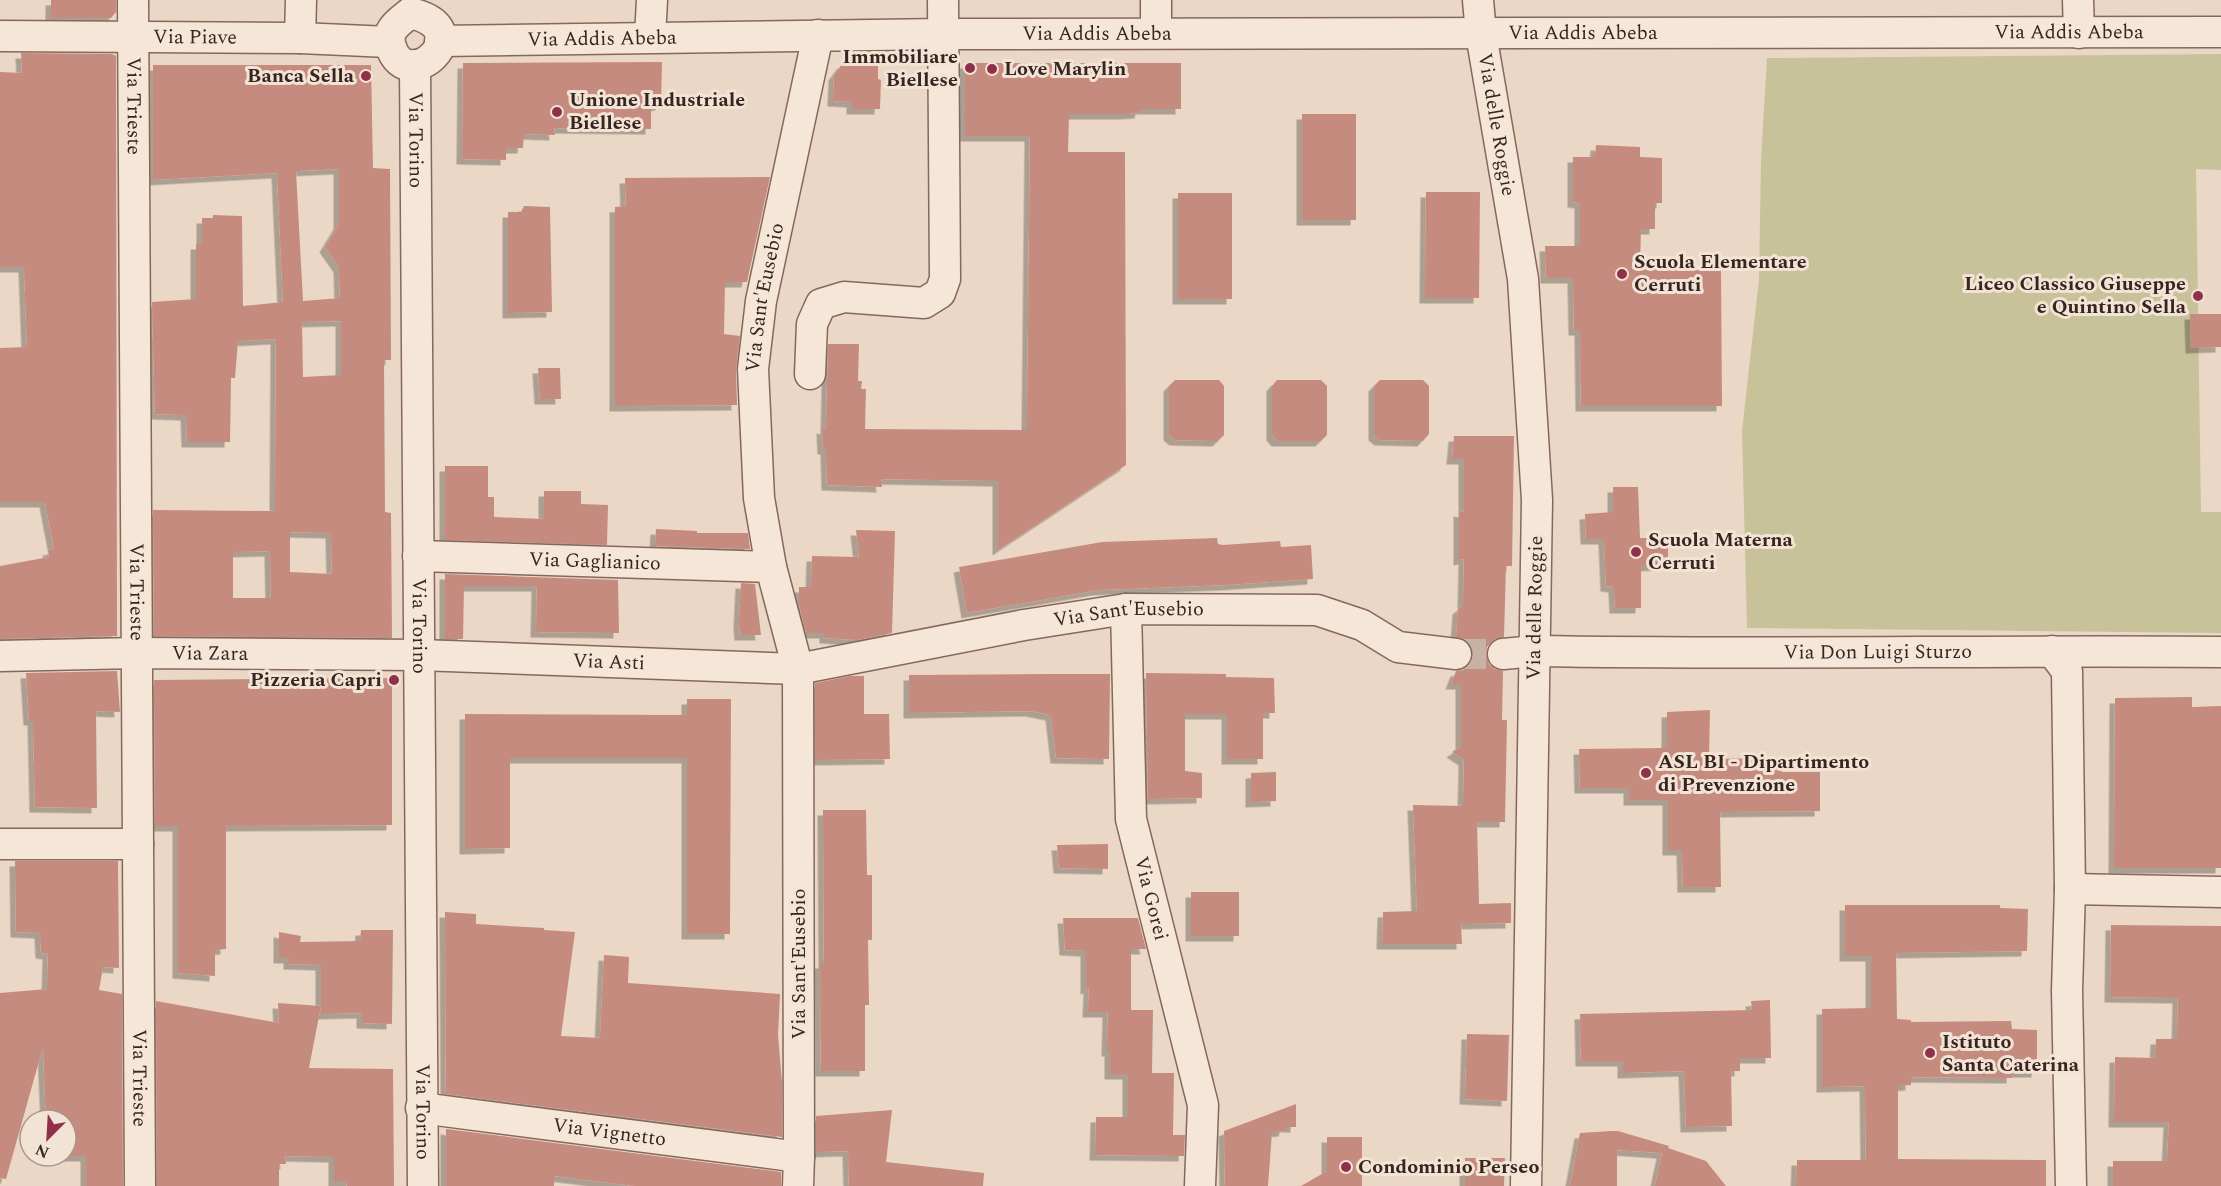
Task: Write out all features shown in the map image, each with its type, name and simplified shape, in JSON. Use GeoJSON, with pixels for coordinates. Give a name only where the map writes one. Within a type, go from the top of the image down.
{"type":"FeatureCollection","features":[{"type":"Feature","properties":{"kind":"street","name":"Via Trieste"},"geometry":{"type":"LineString","coordinates":[[133,0],[140,1186]]}},
{"type":"Feature","properties":{"kind":"street"},"geometry":{"type":"LineString","coordinates":[[300,38],[301,0]]}},
{"type":"Feature","properties":{"kind":"street"},"geometry":{"type":"LineString","coordinates":[[650,37],[652,0]]}},
{"type":"Feature","properties":{"kind":"street"},"geometry":{"type":"LineString","coordinates":[[810,374],[812,324],[821,304],[844,297],[924,303],[940,293],[945,279],[943,0]]}},
{"type":"Feature","properties":{"kind":"street"},"geometry":{"type":"LineString","coordinates":[[1156,0],[1156,33]]}},
{"type":"Feature","properties":{"kind":"street","name":"Via delle Roggie"},"geometry":{"type":"LineString","coordinates":[[1478,0],[1481,34],[1523,279],[1537,500],[1526,1186]]}},
{"type":"Feature","properties":{"kind":"street"},"geometry":{"type":"LineString","coordinates":[[2078,0],[2079,33]]}},
{"type":"Feature","properties":{"kind":"street"},"geometry":{"type":"LineString","coordinates":[[410,7],[436,25],[441,41],[430,61],[415,65],[409,65],[393,54],[390,42],[394,26],[410,7]]}},
{"type":"Feature","properties":{"kind":"street","name":"Via Addis Abeba"},"geometry":{"type":"LineString","coordinates":[[441,41],[944,34],[2221,32]]}},
{"type":"Feature","properties":{"kind":"street","name":"Via Piave"},"geometry":{"type":"LineString","coordinates":[[0,36],[133,35],[390,42]]}},
{"type":"Feature","properties":{"kind":"street","name":"Via Sant'Eusebio"},"geometry":{"type":"LineString","coordinates":[[799,1172],[798,669],[771,567],[759,498],[753,369],[761,301],[818,35]]}},
{"type":"Feature","properties":{"kind":"street","name":"Via Torino"},"geometry":{"type":"LineString","coordinates":[[415,65],[423,1186]]}},
{"type":"Feature","properties":{"kind":"street","name":"Via Gaglianico"},"geometry":{"type":"LineString","coordinates":[[418,556],[771,567]]}},
{"type":"Feature","properties":{"kind":"street","name":"Via Sant'Eusebio"},"geometry":{"type":"LineString","coordinates":[[798,669],[1024,625],[1126,609],[1317,610],[1362,625],[1398,646],[1456,654]]}},
{"type":"Feature","properties":{"kind":"street","name":"Via Gorei"},"geometry":{"type":"LineString","coordinates":[[1126,609],[1131,819],[1203,1105],[1200,1186]]}},
{"type":"Feature","properties":{"kind":"street"},"geometry":{"type":"LineString","coordinates":[[1503,654],[1535,651]]}},
{"type":"Feature","properties":{"kind":"street","name":"Via Don Luigi Sturzo"},"geometry":{"type":"LineString","coordinates":[[1535,651],[1765,654],[2221,652]]}},
{"type":"Feature","properties":{"kind":"street"},"geometry":{"type":"LineString","coordinates":[[2052,651],[2067,671],[2070,889],[2067,991],[2071,1186]]}},
{"type":"Feature","properties":{"kind":"street","name":"Via Zara"},"geometry":{"type":"LineString","coordinates":[[0,656],[137,653],[419,655]]}},
{"type":"Feature","properties":{"kind":"street","name":"Via Asti"},"geometry":{"type":"LineString","coordinates":[[419,655],[798,669]]}},
{"type":"Feature","properties":{"kind":"street"},"geometry":{"type":"LineString","coordinates":[[0,844],[138,844]]}},
{"type":"Feature","properties":{"kind":"street"},"geometry":{"type":"LineString","coordinates":[[2070,889],[2221,892]]}},
{"type":"Feature","properties":{"kind":"street","name":"Via Vignetto"},"geometry":{"type":"LineString","coordinates":[[421,1108],[799,1172]]}},
{"type":"Feature","properties":{"kind":"shaded area"},"geometry":{"type":"Polygon","coordinates":[[[2221,54],[2221,170],[2196,169],[2201,512],[2221,512],[2221,633],[1747,628],[1742,431],[1759,279],[1761,160],[1767,58],[2221,54]]]}},
{"type":"Feature","properties":{"kind":"building"},"geometry":{"type":"Polygon","coordinates":[[[51,0],[116,0],[116,12],[111,18],[51,18],[51,0]]]}},
{"type":"Feature","properties":{"kind":"building"},"geometry":{"type":"Polygon","coordinates":[[[21,53],[112,54],[116,56],[117,636],[0,639],[0,566],[49,557],[48,550],[54,549],[45,502],[0,502],[0,348],[27,347],[24,267],[0,267],[0,72],[22,73],[21,53]]]}},
{"type":"Feature","properties":{"kind":"building","name":"Unione Industriale Biellese"},"geometry":{"type":"Polygon","coordinates":[[[662,62],[661,105],[651,106],[651,129],[554,128],[555,135],[524,134],[523,148],[506,148],[506,160],[462,159],[463,63],[662,62]]]}},
{"type":"Feature","properties":{"kind":"building"},"geometry":{"type":"Polygon","coordinates":[[[843,63],[878,64],[878,79],[881,80],[880,109],[852,109],[852,102],[833,101],[834,75],[843,63]]]}},
{"type":"Feature","properties":{"kind":"building"},"geometry":{"type":"Polygon","coordinates":[[[965,63],[1181,63],[1181,109],[1141,109],[1140,113],[1125,114],[1069,114],[1068,152],[1125,152],[1126,465],[998,550],[998,481],[881,479],[882,487],[827,485],[826,449],[823,449],[822,428],[826,429],[828,344],[859,344],[858,381],[862,381],[861,389],[866,389],[865,429],[1027,430],[1030,136],[965,136],[965,63]]]}},
{"type":"Feature","properties":{"kind":"building"},"geometry":{"type":"Polygon","coordinates":[[[153,65],[371,65],[373,168],[390,169],[391,360],[384,360],[385,512],[391,513],[392,638],[154,636],[153,510],[275,511],[276,339],[238,341],[235,378],[231,378],[230,442],[187,442],[186,415],[155,414],[152,302],[196,299],[196,244],[202,244],[202,218],[213,218],[213,215],[242,216],[243,306],[283,302],[277,173],[153,180],[153,65]],[[339,169],[296,171],[303,301],[340,298],[339,267],[325,247],[339,224],[339,169]],[[341,321],[302,322],[303,377],[341,375],[341,321]],[[290,532],[290,572],[332,574],[331,533],[290,532]],[[270,551],[233,552],[233,598],[271,598],[270,551]]]}},
{"type":"Feature","properties":{"kind":"building"},"geometry":{"type":"Polygon","coordinates":[[[1302,114],[1356,114],[1356,220],[1302,220],[1302,114]]]}},
{"type":"Feature","properties":{"kind":"building","name":"Scuola Elementare Cerruti"},"geometry":{"type":"Polygon","coordinates":[[[1596,145],[1640,147],[1640,157],[1662,158],[1662,203],[1655,203],[1655,229],[1641,229],[1640,267],[1663,268],[1663,270],[1721,270],[1722,406],[1581,406],[1580,330],[1574,330],[1573,278],[1546,278],[1545,246],[1580,246],[1580,203],[1573,202],[1573,157],[1595,157],[1596,145]]]}},
{"type":"Feature","properties":{"kind":"building"},"geometry":{"type":"Polygon","coordinates":[[[770,177],[747,282],[725,282],[724,334],[740,336],[736,370],[737,405],[615,406],[615,207],[626,206],[625,178],[770,177]]]}},
{"type":"Feature","properties":{"kind":"building"},"geometry":{"type":"Polygon","coordinates":[[[1426,192],[1480,192],[1479,298],[1425,298],[1426,192]]]}},
{"type":"Feature","properties":{"kind":"building"},"geometry":{"type":"Polygon","coordinates":[[[1178,193],[1232,193],[1232,299],[1178,299],[1178,193]]]}},
{"type":"Feature","properties":{"kind":"building"},"geometry":{"type":"Polygon","coordinates":[[[524,206],[550,207],[552,312],[508,313],[508,212],[521,212],[524,206]]]}},
{"type":"Feature","properties":{"kind":"building","name":"Liceo Classico Giuseppe e Quintino Sella"},"geometry":{"type":"Polygon","coordinates":[[[2190,314],[2221,314],[2221,347],[2191,348],[2190,314]]]}},
{"type":"Feature","properties":{"kind":"building"},"geometry":{"type":"Polygon","coordinates":[[[538,368],[560,368],[561,399],[540,399],[538,368]]]}},
{"type":"Feature","properties":{"kind":"building"},"geometry":{"type":"Polygon","coordinates":[[[1175,380],[1219,380],[1224,386],[1224,435],[1218,441],[1175,440],[1169,435],[1169,386],[1175,380]]]}},
{"type":"Feature","properties":{"kind":"building"},"geometry":{"type":"Polygon","coordinates":[[[1277,380],[1321,380],[1327,386],[1327,435],[1321,441],[1277,441],[1272,435],[1272,386],[1277,380]]]}},
{"type":"Feature","properties":{"kind":"building"},"geometry":{"type":"Polygon","coordinates":[[[1380,380],[1423,380],[1429,386],[1429,434],[1423,441],[1380,440],[1374,435],[1374,386],[1380,380]]]}},
{"type":"Feature","properties":{"kind":"building"},"geometry":{"type":"Polygon","coordinates":[[[1454,436],[1514,436],[1512,566],[1506,566],[1504,637],[1493,640],[1487,647],[1486,655],[1489,664],[1503,671],[1502,720],[1507,720],[1505,822],[1477,822],[1479,904],[1511,903],[1511,923],[1461,924],[1462,944],[1382,944],[1383,912],[1417,911],[1413,805],[1463,806],[1464,760],[1452,752],[1461,746],[1461,684],[1451,684],[1456,671],[1463,670],[1469,665],[1473,655],[1472,648],[1467,641],[1456,637],[1458,609],[1463,605],[1464,559],[1459,560],[1459,511],[1464,512],[1464,459],[1452,459],[1454,436]]]}},
{"type":"Feature","properties":{"kind":"building"},"geometry":{"type":"Polygon","coordinates":[[[445,466],[488,466],[488,497],[494,497],[494,517],[544,519],[544,491],[581,491],[581,504],[608,505],[607,545],[445,540],[445,466]]]}},
{"type":"Feature","properties":{"kind":"building","name":"Scuola Materna Cerruti"},"geometry":{"type":"Polygon","coordinates":[[[1613,487],[1638,487],[1640,538],[1668,538],[1668,565],[1641,566],[1641,608],[1615,608],[1614,587],[1606,586],[1604,539],[1586,539],[1585,514],[1613,512],[1613,487]]]}},
{"type":"Feature","properties":{"kind":"building"},"geometry":{"type":"Polygon","coordinates":[[[656,529],[697,531],[697,533],[748,533],[750,549],[655,546],[656,529]]]}},
{"type":"Feature","properties":{"kind":"building"},"geometry":{"type":"Polygon","coordinates":[[[856,530],[895,531],[892,633],[858,640],[825,638],[825,633],[806,633],[799,604],[799,587],[811,587],[812,556],[859,557],[856,530]]]}},
{"type":"Feature","properties":{"kind":"building"},"geometry":{"type":"Polygon","coordinates":[[[1217,538],[1218,544],[1223,545],[1280,541],[1281,547],[1311,545],[1313,579],[1098,590],[967,613],[959,567],[1102,542],[1217,538]]]}},
{"type":"Feature","properties":{"kind":"building"},"geometry":{"type":"Polygon","coordinates":[[[445,574],[618,580],[619,633],[536,632],[537,586],[464,586],[463,639],[445,639],[445,574]]]}},
{"type":"Feature","properties":{"kind":"building"},"geometry":{"type":"Polygon","coordinates":[[[741,583],[755,584],[761,635],[740,635],[741,583]]]}},
{"type":"Feature","properties":{"kind":"building"},"geometry":{"type":"Polygon","coordinates":[[[117,671],[120,712],[96,711],[97,808],[35,807],[33,720],[29,720],[26,673],[117,671]]]}},
{"type":"Feature","properties":{"kind":"building"},"geometry":{"type":"Polygon","coordinates":[[[1146,673],[1226,674],[1226,677],[1274,678],[1275,713],[1263,713],[1263,759],[1227,759],[1227,714],[1185,714],[1185,771],[1202,773],[1202,798],[1148,799],[1146,673]]]}},
{"type":"Feature","properties":{"kind":"building"},"geometry":{"type":"Polygon","coordinates":[[[1110,674],[1109,759],[1056,758],[1051,715],[1031,711],[909,713],[909,675],[1110,674]]]}},
{"type":"Feature","properties":{"kind":"building"},"geometry":{"type":"Polygon","coordinates":[[[850,676],[864,676],[864,714],[889,714],[890,759],[815,760],[815,683],[850,676]]]}},
{"type":"Feature","properties":{"kind":"building"},"geometry":{"type":"Polygon","coordinates":[[[392,678],[392,825],[226,826],[226,949],[215,950],[215,976],[178,973],[178,826],[155,826],[154,680],[392,678]]]}},
{"type":"Feature","properties":{"kind":"building"},"geometry":{"type":"Polygon","coordinates":[[[2192,697],[2192,707],[2221,706],[2221,868],[2114,868],[2115,698],[2192,697]]]}},
{"type":"Feature","properties":{"kind":"building"},"geometry":{"type":"Polygon","coordinates":[[[687,699],[731,699],[730,934],[687,934],[687,758],[510,758],[510,848],[465,849],[465,714],[687,715],[687,699]]]}},
{"type":"Feature","properties":{"kind":"building","name":"ASL BI - Dipartimento di Prevenzione"},"geometry":{"type":"Polygon","coordinates":[[[1710,710],[1709,759],[1782,758],[1782,772],[1820,772],[1820,811],[1720,812],[1721,887],[1683,887],[1682,850],[1668,850],[1668,800],[1629,800],[1629,788],[1580,788],[1579,749],[1667,748],[1667,712],[1710,710]]]}},
{"type":"Feature","properties":{"kind":"building"},"geometry":{"type":"Polygon","coordinates":[[[1276,772],[1276,801],[1251,802],[1251,773],[1276,772]]]}},
{"type":"Feature","properties":{"kind":"building"},"geometry":{"type":"Polygon","coordinates":[[[823,810],[866,810],[867,875],[872,875],[872,940],[868,940],[869,1005],[865,1005],[865,1071],[821,1071],[820,963],[824,963],[823,810]]]}},
{"type":"Feature","properties":{"kind":"building"},"geometry":{"type":"Polygon","coordinates":[[[1108,844],[1108,869],[1059,868],[1057,845],[1108,844]]]}},
{"type":"Feature","properties":{"kind":"building"},"geometry":{"type":"Polygon","coordinates":[[[15,861],[118,861],[119,968],[103,967],[99,990],[122,994],[123,1186],[86,1186],[86,1156],[78,1156],[78,1108],[46,1108],[43,1047],[26,1108],[18,1108],[18,1136],[6,1179],[0,1178],[0,993],[47,989],[48,954],[41,953],[40,933],[16,932],[15,861]]]}},
{"type":"Feature","properties":{"kind":"building"},"geometry":{"type":"Polygon","coordinates":[[[1191,892],[1239,892],[1239,936],[1191,936],[1191,892]]]}},
{"type":"Feature","properties":{"kind":"building","name":"Istituto Santa Caterina"},"geometry":{"type":"Polygon","coordinates":[[[1845,905],[2000,905],[2000,908],[2028,909],[2027,951],[1896,953],[1897,1019],[1911,1020],[1911,1022],[2011,1021],[2012,1029],[2037,1030],[2037,1072],[2012,1072],[2012,1078],[1911,1077],[1911,1085],[1898,1086],[1898,1159],[2046,1160],[2046,1186],[1796,1186],[1797,1160],[1866,1160],[1865,1086],[1822,1087],[1822,1009],[1871,1008],[1871,956],[1845,956],[1845,905]]]}},
{"type":"Feature","properties":{"kind":"building"},"geometry":{"type":"Polygon","coordinates":[[[445,912],[476,914],[476,924],[575,932],[561,1036],[600,1038],[604,955],[629,957],[628,983],[780,994],[778,1035],[782,1083],[782,1137],[446,1094],[445,912]]]}},
{"type":"Feature","properties":{"kind":"building"},"geometry":{"type":"Polygon","coordinates":[[[1063,918],[1138,918],[1146,949],[1131,949],[1131,1010],[1153,1010],[1152,1073],[1174,1073],[1173,1135],[1185,1135],[1184,1156],[1095,1155],[1096,1117],[1128,1117],[1128,1074],[1110,1074],[1110,1051],[1107,1051],[1108,1012],[1088,1012],[1086,951],[1065,950],[1063,918]]]}},
{"type":"Feature","properties":{"kind":"building"},"geometry":{"type":"Polygon","coordinates":[[[2111,925],[2221,926],[2221,1186],[2113,1186],[2113,1161],[2167,1161],[2169,1122],[2114,1122],[2115,1057],[2155,1058],[2156,1039],[2177,1039],[2178,998],[2110,997],[2111,925]]]}},
{"type":"Feature","properties":{"kind":"building"},"geometry":{"type":"Polygon","coordinates":[[[361,930],[393,930],[392,1024],[362,1023],[362,1013],[321,1014],[321,965],[289,964],[289,958],[279,958],[279,932],[301,936],[300,942],[360,941],[361,930]]]}},
{"type":"Feature","properties":{"kind":"building"},"geometry":{"type":"Polygon","coordinates":[[[1770,1000],[1771,1058],[1740,1058],[1740,1071],[1731,1071],[1732,1126],[1686,1127],[1684,1071],[1623,1073],[1623,1061],[1581,1061],[1580,1014],[1752,1010],[1751,1001],[1770,1000]]]}},
{"type":"Feature","properties":{"kind":"building"},"geometry":{"type":"Polygon","coordinates":[[[156,1001],[279,1023],[278,1003],[321,1006],[309,1068],[393,1069],[394,1186],[347,1186],[346,1181],[334,1181],[334,1157],[285,1156],[286,1164],[279,1164],[279,1186],[157,1186],[156,1001]]]}},
{"type":"Feature","properties":{"kind":"building"},"geometry":{"type":"Polygon","coordinates":[[[1467,1034],[1509,1035],[1507,1101],[1465,1099],[1467,1034]]]}},
{"type":"Feature","properties":{"kind":"building"},"geometry":{"type":"Polygon","coordinates":[[[1296,1104],[1296,1127],[1285,1127],[1284,1131],[1272,1132],[1268,1186],[1225,1186],[1224,1131],[1296,1104]]]}},
{"type":"Feature","properties":{"kind":"building"},"geometry":{"type":"Polygon","coordinates":[[[892,1110],[886,1162],[984,1173],[983,1186],[849,1186],[848,1151],[816,1152],[816,1116],[892,1110]]]}},
{"type":"Feature","properties":{"kind":"building"},"geometry":{"type":"Polygon","coordinates":[[[446,1129],[781,1172],[781,1186],[635,1186],[555,1176],[554,1186],[446,1186],[446,1129]]]}},
{"type":"Feature","properties":{"kind":"building"},"geometry":{"type":"Polygon","coordinates":[[[1618,1131],[1669,1146],[1668,1148],[1706,1161],[1726,1186],[1655,1186],[1662,1153],[1617,1150],[1617,1186],[1570,1186],[1580,1133],[1618,1131]]]}},
{"type":"Feature","properties":{"kind":"building","name":"Condominio Perseo"},"geometry":{"type":"Polygon","coordinates":[[[1327,1137],[1362,1137],[1362,1186],[1301,1186],[1327,1171],[1327,1137]]]}},
{"type":"Feature","properties":{"kind":"building"},"geometry":{"type":"Polygon","coordinates":[[[1465,1158],[1505,1158],[1504,1186],[1465,1186],[1465,1158]]]}},
{"type":"Feature","properties":{"kind":"tunnel"},"geometry":{"type":"LineString","coordinates":[[1456,654],[1503,654]]}},
{"type":"Feature","properties":{"kind":"place","name":"Immobiliare Biellese"},"geometry":{"type":"Point","coordinates":[970,68]}},
{"type":"Feature","properties":{"kind":"place","name":"Love Marylin"},"geometry":{"type":"Point","coordinates":[992,69]}},
{"type":"Feature","properties":{"kind":"place","name":"Banca Sella"},"geometry":{"type":"Point","coordinates":[366,76]}},
{"type":"Feature","properties":{"kind":"place","name":"Unione Industriale Biellese"},"geometry":{"type":"Point","coordinates":[557,112]}},
{"type":"Feature","properties":{"kind":"place","name":"Scuola Elementare Cerruti"},"geometry":{"type":"Point","coordinates":[1622,274]}},
{"type":"Feature","properties":{"kind":"place","name":"Liceo Classico Giuseppe e Quintino Sella"},"geometry":{"type":"Point","coordinates":[2198,296]}},
{"type":"Feature","properties":{"kind":"place","name":"Scuola Materna Cerruti"},"geometry":{"type":"Point","coordinates":[1636,552]}},
{"type":"Feature","properties":{"kind":"place","name":"Pizzeria Capri"},"geometry":{"type":"Point","coordinates":[394,680]}},
{"type":"Feature","properties":{"kind":"place","name":"ASL BI - Dipartimento di Prevenzione"},"geometry":{"type":"Point","coordinates":[1646,773]}},
{"type":"Feature","properties":{"kind":"place","name":"Istituto Santa Caterina"},"geometry":{"type":"Point","coordinates":[1930,1053]}},
{"type":"Feature","properties":{"kind":"place","name":"Condominio Perseo"},"geometry":{"type":"Point","coordinates":[1346,1167]}}]}
